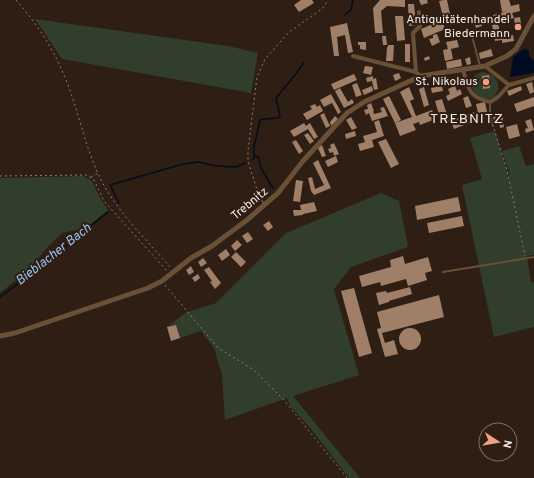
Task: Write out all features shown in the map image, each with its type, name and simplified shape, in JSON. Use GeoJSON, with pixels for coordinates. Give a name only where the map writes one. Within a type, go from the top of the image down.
{"type":"FeatureCollection","features":[{"type":"Feature","properties":{"kind":"street"},"geometry":{"type":"LineString","coordinates":[[416,72],[413,33],[420,26],[419,12]]}},
{"type":"Feature","properties":{"kind":"street"},"geometry":{"type":"LineString","coordinates":[[482,67],[507,56],[516,49],[534,16]]}},
{"type":"Feature","properties":{"kind":"street"},"geometry":{"type":"LineString","coordinates":[[353,56],[416,72],[420,76]]}},
{"type":"Feature","properties":{"kind":"street"},"geometry":{"type":"LineString","coordinates":[[482,67],[509,85]]}},
{"type":"Feature","properties":{"kind":"street","name":"Trebnitz"},"geometry":{"type":"LineString","coordinates":[[0,336],[14,333],[148,288],[162,281],[191,258],[212,246],[265,205],[278,193],[303,161],[347,113],[364,102],[420,76],[482,67]]}},
{"type":"Feature","properties":{"kind":"street"},"geometry":{"type":"LineString","coordinates":[[462,70],[469,90],[474,96],[490,102],[498,97],[509,85],[534,78]]}},
{"type":"Feature","properties":{"kind":"lane"},"geometry":{"type":"LineString","coordinates":[[472,36],[482,67]]}},
{"type":"Feature","properties":{"kind":"lane"},"geometry":{"type":"LineString","coordinates":[[490,102],[490,116],[493,126]]}},
{"type":"Feature","properties":{"kind":"lane"},"geometry":{"type":"LineString","coordinates":[[259,196],[265,205]]}},
{"type":"Feature","properties":{"kind":"lane"},"geometry":{"type":"LineString","coordinates":[[443,272],[534,257]]}},
{"type":"Feature","properties":{"kind":"path"},"geometry":{"type":"LineString","coordinates":[[16,0],[37,26],[57,58],[68,86],[90,153],[98,173],[115,203],[172,273]]}},
{"type":"Feature","properties":{"kind":"path"},"geometry":{"type":"LineString","coordinates":[[259,196],[248,161],[248,151],[256,85],[261,66],[265,59],[289,32],[322,9],[328,0]]}},
{"type":"Feature","properties":{"kind":"path"},"geometry":{"type":"LineString","coordinates":[[493,126],[507,170],[526,258]]}},
{"type":"Feature","properties":{"kind":"path"},"geometry":{"type":"LineString","coordinates":[[90,178],[98,173]]}},
{"type":"Feature","properties":{"kind":"path"},"geometry":{"type":"LineString","coordinates":[[0,176],[86,174],[94,180],[104,201],[172,273]]}},
{"type":"Feature","properties":{"kind":"path"},"geometry":{"type":"LineString","coordinates":[[162,281],[218,348],[254,370],[283,399],[347,478]]}},
{"type":"Feature","properties":{"kind":"green space"},"geometry":{"type":"Polygon","coordinates":[[[35,19],[228,46],[258,53],[251,93],[62,59],[35,19]]]}},
{"type":"Feature","properties":{"kind":"green space"},"geometry":{"type":"Polygon","coordinates":[[[482,72],[492,75],[497,81],[497,93],[491,98],[485,99],[475,94],[472,86],[472,78],[482,72]]]}},
{"type":"Feature","properties":{"kind":"green space"},"geometry":{"type":"Polygon","coordinates":[[[495,131],[510,181],[509,172],[502,151],[519,146],[526,166],[534,164],[534,255],[527,256],[531,282],[534,282],[534,327],[494,337],[462,185],[482,179],[470,138],[495,131]]]}},
{"type":"Feature","properties":{"kind":"green space"},"geometry":{"type":"Polygon","coordinates":[[[83,176],[92,181],[108,210],[86,228],[62,233],[26,272],[0,293],[0,178],[83,176]]]}},
{"type":"Feature","properties":{"kind":"green space"},"geometry":{"type":"Polygon","coordinates":[[[381,193],[399,201],[408,247],[351,267],[334,289],[359,375],[293,396],[360,478],[349,478],[311,429],[291,407],[287,398],[225,420],[222,375],[214,348],[201,331],[180,338],[176,325],[167,327],[185,313],[216,303],[286,233],[381,193]]]}},
{"type":"Feature","properties":{"kind":"water"},"geometry":{"type":"Polygon","coordinates":[[[523,49],[529,50],[529,56],[534,61],[534,73],[510,77],[513,57],[523,49]]]}},
{"type":"Feature","properties":{"kind":"building"},"geometry":{"type":"Polygon","coordinates":[[[301,0],[312,0],[314,3],[299,12],[294,5],[301,0]]]}},
{"type":"Feature","properties":{"kind":"building"},"geometry":{"type":"Polygon","coordinates":[[[380,0],[405,0],[405,7],[387,6],[381,11],[383,33],[375,33],[373,8],[380,0]]]}},
{"type":"Feature","properties":{"kind":"building"},"geometry":{"type":"Polygon","coordinates":[[[419,0],[427,0],[428,3],[421,5],[419,0]]]}},
{"type":"Feature","properties":{"kind":"building"},"geometry":{"type":"Polygon","coordinates":[[[447,0],[451,19],[444,21],[439,1],[447,0]]]}},
{"type":"Feature","properties":{"kind":"building"},"geometry":{"type":"Polygon","coordinates":[[[500,0],[509,0],[511,6],[519,4],[520,11],[512,13],[514,18],[495,23],[493,15],[508,11],[502,12],[500,0]]]}},
{"type":"Feature","properties":{"kind":"building"},"geometry":{"type":"Polygon","coordinates":[[[408,4],[414,4],[416,25],[409,26],[408,4]]]}},
{"type":"Feature","properties":{"kind":"building"},"geometry":{"type":"Polygon","coordinates":[[[395,16],[403,16],[405,40],[397,41],[395,16]]]}},
{"type":"Feature","properties":{"kind":"building"},"geometry":{"type":"Polygon","coordinates":[[[520,17],[522,30],[516,31],[514,18],[520,17]]]}},
{"type":"Feature","properties":{"kind":"building"},"geometry":{"type":"Polygon","coordinates":[[[442,20],[445,29],[424,38],[421,29],[442,20]]]}},
{"type":"Feature","properties":{"kind":"building"},"geometry":{"type":"Polygon","coordinates":[[[481,20],[482,26],[476,28],[474,22],[481,20]]]}},
{"type":"Feature","properties":{"kind":"building"},"geometry":{"type":"Polygon","coordinates":[[[347,23],[353,52],[348,53],[345,35],[337,37],[339,56],[334,56],[330,27],[347,23]]]}},
{"type":"Feature","properties":{"kind":"building"},"geometry":{"type":"Polygon","coordinates":[[[498,23],[501,38],[513,35],[514,41],[502,43],[502,40],[495,41],[492,25],[498,23]]]}},
{"type":"Feature","properties":{"kind":"building"},"geometry":{"type":"Polygon","coordinates":[[[437,34],[440,42],[432,46],[429,39],[433,38],[433,35],[437,34]]]}},
{"type":"Feature","properties":{"kind":"building"},"geometry":{"type":"Polygon","coordinates":[[[382,36],[386,36],[387,45],[383,45],[382,36]]]}},
{"type":"Feature","properties":{"kind":"building"},"geometry":{"type":"Polygon","coordinates":[[[457,40],[459,47],[451,49],[453,59],[445,61],[443,50],[448,49],[446,42],[457,40]]]}},
{"type":"Feature","properties":{"kind":"building"},"geometry":{"type":"Polygon","coordinates":[[[358,42],[366,42],[366,50],[360,49],[358,42]]]}},
{"type":"Feature","properties":{"kind":"building"},"geometry":{"type":"Polygon","coordinates":[[[405,44],[410,44],[410,62],[405,62],[405,44]]]}},
{"type":"Feature","properties":{"kind":"building"},"geometry":{"type":"Polygon","coordinates":[[[388,45],[394,45],[393,61],[386,61],[388,45]]]}},
{"type":"Feature","properties":{"kind":"building"},"geometry":{"type":"Polygon","coordinates":[[[491,49],[493,56],[480,59],[479,53],[491,49]]]}},
{"type":"Feature","properties":{"kind":"building"},"geometry":{"type":"Polygon","coordinates":[[[429,56],[430,59],[425,61],[424,58],[429,56]]]}},
{"type":"Feature","properties":{"kind":"building"},"geometry":{"type":"Polygon","coordinates":[[[470,57],[471,64],[467,65],[465,59],[470,57]]]}},
{"type":"Feature","properties":{"kind":"building"},"geometry":{"type":"Polygon","coordinates":[[[461,59],[462,66],[447,69],[446,62],[461,59]]]}},
{"type":"Feature","properties":{"kind":"building"},"geometry":{"type":"Polygon","coordinates":[[[365,66],[373,67],[371,75],[363,73],[365,66]]]}},
{"type":"Feature","properties":{"kind":"building"},"geometry":{"type":"Polygon","coordinates":[[[399,73],[401,78],[395,81],[393,75],[399,73]]]}},
{"type":"Feature","properties":{"kind":"building"},"geometry":{"type":"Polygon","coordinates":[[[354,74],[357,80],[334,90],[331,84],[354,74]]]}},
{"type":"Feature","properties":{"kind":"building","name":"St. Nikolaus"},"geometry":{"type":"Polygon","coordinates":[[[489,75],[490,88],[483,89],[482,76],[489,75]]]}},
{"type":"Feature","properties":{"kind":"building"},"geometry":{"type":"Polygon","coordinates":[[[373,76],[373,79],[376,78],[378,89],[374,90],[372,81],[367,82],[366,78],[373,76]]]}},
{"type":"Feature","properties":{"kind":"building"},"geometry":{"type":"Polygon","coordinates":[[[532,82],[534,92],[530,94],[526,84],[532,82]]]}},
{"type":"Feature","properties":{"kind":"building"},"geometry":{"type":"Polygon","coordinates":[[[357,83],[362,95],[356,97],[352,85],[357,83]]]}},
{"type":"Feature","properties":{"kind":"building"},"geometry":{"type":"Polygon","coordinates":[[[372,86],[373,91],[364,95],[362,90],[372,86]]]}},
{"type":"Feature","properties":{"kind":"building"},"geometry":{"type":"Polygon","coordinates":[[[442,86],[443,91],[432,93],[431,88],[442,86]]]}},
{"type":"Feature","properties":{"kind":"building"},"geometry":{"type":"Polygon","coordinates":[[[455,86],[457,91],[460,89],[462,94],[448,101],[446,96],[450,94],[448,89],[455,86]]]}},
{"type":"Feature","properties":{"kind":"building"},"geometry":{"type":"Polygon","coordinates":[[[521,86],[522,90],[509,96],[507,91],[521,86]]]}},
{"type":"Feature","properties":{"kind":"building"},"geometry":{"type":"Polygon","coordinates":[[[409,87],[414,99],[410,101],[416,116],[432,110],[436,119],[420,125],[419,122],[413,124],[416,130],[400,136],[395,123],[412,117],[400,92],[409,87]]]}},
{"type":"Feature","properties":{"kind":"building"},"geometry":{"type":"Polygon","coordinates":[[[424,87],[429,105],[424,107],[419,89],[424,87]]]}},
{"type":"Feature","properties":{"kind":"building"},"geometry":{"type":"Polygon","coordinates":[[[340,88],[348,102],[352,99],[354,103],[344,108],[335,91],[340,88]]]}},
{"type":"Feature","properties":{"kind":"building"},"geometry":{"type":"Polygon","coordinates":[[[331,94],[341,112],[338,114],[332,103],[324,107],[320,100],[331,94]]]}},
{"type":"Feature","properties":{"kind":"building"},"geometry":{"type":"Polygon","coordinates":[[[389,96],[401,120],[395,123],[383,99],[389,96]]]}},
{"type":"Feature","properties":{"kind":"building"},"geometry":{"type":"Polygon","coordinates":[[[468,96],[472,106],[466,108],[463,98],[468,96]]]}},
{"type":"Feature","properties":{"kind":"building"},"geometry":{"type":"Polygon","coordinates":[[[534,97],[534,106],[517,112],[514,104],[534,97]]]}},
{"type":"Feature","properties":{"kind":"building"},"geometry":{"type":"Polygon","coordinates":[[[442,99],[449,121],[442,124],[435,101],[442,99]]]}},
{"type":"Feature","properties":{"kind":"building"},"geometry":{"type":"Polygon","coordinates":[[[485,102],[487,112],[478,113],[476,104],[485,102]]]}},
{"type":"Feature","properties":{"kind":"building"},"geometry":{"type":"Polygon","coordinates":[[[371,103],[374,114],[382,112],[380,108],[384,107],[388,116],[372,121],[369,113],[366,115],[364,110],[368,109],[367,105],[371,103]]]}},
{"type":"Feature","properties":{"kind":"building"},"geometry":{"type":"Polygon","coordinates":[[[315,104],[317,107],[320,105],[323,111],[307,120],[303,114],[312,109],[310,106],[315,104]]]}},
{"type":"Feature","properties":{"kind":"building"},"geometry":{"type":"Polygon","coordinates":[[[474,112],[477,120],[454,129],[451,121],[474,112]]]}},
{"type":"Feature","properties":{"kind":"building"},"geometry":{"type":"Polygon","coordinates":[[[324,113],[330,126],[326,128],[320,115],[324,113]]]}},
{"type":"Feature","properties":{"kind":"building"},"geometry":{"type":"Polygon","coordinates":[[[502,113],[504,127],[500,128],[499,121],[494,122],[493,115],[502,113]]]}},
{"type":"Feature","properties":{"kind":"building"},"geometry":{"type":"Polygon","coordinates":[[[335,116],[338,119],[331,126],[330,122],[335,116]]]}},
{"type":"Feature","properties":{"kind":"building"},"geometry":{"type":"Polygon","coordinates":[[[351,117],[357,128],[352,130],[346,120],[351,117]]]}},
{"type":"Feature","properties":{"kind":"building"},"geometry":{"type":"Polygon","coordinates":[[[531,119],[534,130],[526,133],[525,129],[528,128],[525,121],[531,119]]]}},
{"type":"Feature","properties":{"kind":"building"},"geometry":{"type":"Polygon","coordinates":[[[379,120],[384,136],[372,140],[374,147],[360,151],[358,144],[365,142],[363,136],[377,132],[374,122],[379,120]]]}},
{"type":"Feature","properties":{"kind":"building"},"geometry":{"type":"Polygon","coordinates":[[[304,123],[306,126],[310,123],[318,137],[314,139],[308,129],[294,137],[290,131],[304,123]]]}},
{"type":"Feature","properties":{"kind":"building"},"geometry":{"type":"Polygon","coordinates":[[[517,124],[520,136],[509,139],[506,127],[517,124]]]}},
{"type":"Feature","properties":{"kind":"building"},"geometry":{"type":"Polygon","coordinates":[[[355,131],[356,136],[346,139],[345,134],[355,131]]]}},
{"type":"Feature","properties":{"kind":"building"},"geometry":{"type":"Polygon","coordinates":[[[308,133],[314,141],[310,144],[304,135],[308,133]]]}},
{"type":"Feature","properties":{"kind":"building"},"geometry":{"type":"Polygon","coordinates":[[[386,139],[399,164],[391,168],[378,142],[386,139]]]}},
{"type":"Feature","properties":{"kind":"building"},"geometry":{"type":"Polygon","coordinates":[[[296,140],[303,151],[299,154],[292,142],[296,140]]]}},
{"type":"Feature","properties":{"kind":"building"},"geometry":{"type":"Polygon","coordinates":[[[334,143],[339,154],[334,156],[333,152],[330,153],[328,149],[331,148],[330,145],[334,143]]]}},
{"type":"Feature","properties":{"kind":"building"},"geometry":{"type":"Polygon","coordinates":[[[322,145],[326,156],[322,157],[318,148],[322,145]]]}},
{"type":"Feature","properties":{"kind":"building"},"geometry":{"type":"Polygon","coordinates":[[[336,156],[338,162],[328,167],[325,161],[336,156]]]}},
{"type":"Feature","properties":{"kind":"building"},"geometry":{"type":"Polygon","coordinates":[[[318,160],[331,188],[314,195],[311,191],[308,178],[312,177],[315,189],[324,185],[313,163],[318,160]]]}},
{"type":"Feature","properties":{"kind":"building"},"geometry":{"type":"Polygon","coordinates":[[[296,180],[303,181],[300,202],[293,201],[296,180]]]}},
{"type":"Feature","properties":{"kind":"building"},"geometry":{"type":"Polygon","coordinates":[[[458,197],[461,211],[417,220],[415,206],[458,197]]]}},
{"type":"Feature","properties":{"kind":"building"},"geometry":{"type":"Polygon","coordinates":[[[314,202],[317,211],[294,216],[293,210],[301,210],[300,205],[314,202]]]}},
{"type":"Feature","properties":{"kind":"building"},"geometry":{"type":"Polygon","coordinates":[[[462,216],[464,226],[429,233],[427,223],[462,216]]]}},
{"type":"Feature","properties":{"kind":"building"},"geometry":{"type":"Polygon","coordinates":[[[269,221],[273,227],[268,231],[263,225],[269,221]]]}},
{"type":"Feature","properties":{"kind":"building"},"geometry":{"type":"Polygon","coordinates":[[[248,232],[253,239],[247,243],[242,236],[248,232]]]}},
{"type":"Feature","properties":{"kind":"building"},"geometry":{"type":"Polygon","coordinates":[[[237,240],[242,245],[235,251],[231,246],[237,240]]]}},
{"type":"Feature","properties":{"kind":"building"},"geometry":{"type":"Polygon","coordinates":[[[226,249],[230,255],[222,261],[218,255],[226,249]]]}},
{"type":"Feature","properties":{"kind":"building"},"geometry":{"type":"Polygon","coordinates":[[[236,252],[246,262],[241,267],[231,257],[236,252]]]}},
{"type":"Feature","properties":{"kind":"building"},"geometry":{"type":"Polygon","coordinates":[[[403,256],[405,264],[428,257],[432,271],[425,273],[427,280],[408,286],[406,279],[381,286],[380,282],[362,287],[359,276],[391,267],[390,260],[403,256]]]}},
{"type":"Feature","properties":{"kind":"building"},"geometry":{"type":"Polygon","coordinates":[[[203,258],[207,263],[201,267],[198,262],[203,258]]]}},
{"type":"Feature","properties":{"kind":"building"},"geometry":{"type":"Polygon","coordinates":[[[191,266],[194,272],[189,275],[186,270],[191,266]]]}},
{"type":"Feature","properties":{"kind":"building"},"geometry":{"type":"Polygon","coordinates":[[[209,267],[221,283],[215,289],[210,282],[212,281],[204,270],[209,267]]]}},
{"type":"Feature","properties":{"kind":"building"},"geometry":{"type":"Polygon","coordinates":[[[198,274],[200,278],[195,282],[192,278],[198,274]]]}},
{"type":"Feature","properties":{"kind":"building"},"geometry":{"type":"Polygon","coordinates":[[[410,287],[412,294],[379,305],[376,293],[386,291],[387,293],[410,287]]]}},
{"type":"Feature","properties":{"kind":"building"},"geometry":{"type":"Polygon","coordinates":[[[354,288],[372,353],[359,357],[341,291],[354,288]]]}},
{"type":"Feature","properties":{"kind":"building"},"geometry":{"type":"Polygon","coordinates":[[[439,295],[444,317],[382,333],[385,343],[394,340],[398,354],[385,357],[377,329],[381,328],[377,312],[439,295]]]}},
{"type":"Feature","properties":{"kind":"building"},"geometry":{"type":"Polygon","coordinates":[[[176,325],[180,338],[171,341],[167,327],[176,325]]]}},
{"type":"Feature","properties":{"kind":"building"},"geometry":{"type":"Polygon","coordinates":[[[410,328],[418,331],[421,339],[418,347],[410,350],[402,347],[399,339],[402,331],[410,328]]]}},
{"type":"Feature","properties":{"kind":"waterway","name":"Bieblacher Bach"},"geometry":{"type":"LineString","coordinates":[[345,15],[351,10],[353,0]]}},
{"type":"Feature","properties":{"kind":"waterway","name":"Bieblacher Bach"},"geometry":{"type":"LineString","coordinates":[[252,160],[254,158],[254,147],[260,120],[278,118],[280,116],[276,98],[304,62]]}},
{"type":"Feature","properties":{"kind":"waterway"},"geometry":{"type":"LineString","coordinates":[[254,155],[258,157],[261,168],[273,188]]}},
{"type":"Feature","properties":{"kind":"waterway","name":"Bieblacher Bach"},"geometry":{"type":"LineString","coordinates":[[119,203],[110,185],[183,164],[199,162],[216,166],[236,167],[245,163]]}},
{"type":"Feature","properties":{"kind":"waterway","name":"Bieblacher Bach"},"geometry":{"type":"LineString","coordinates":[[0,297],[35,271],[108,212]]}},
{"type":"Feature","properties":{"kind":"place","name":"Antiquitätenhandel Biedermann"},"geometry":{"type":"Point","coordinates":[518,27]}},
{"type":"Feature","properties":{"kind":"place","name":"St. Nikolaus"},"geometry":{"type":"Point","coordinates":[486,82]}},
{"type":"Feature","properties":{"kind":"district","name":"TREBNITZ"},"geometry":{"type":"Point","coordinates":[467,119]}}]}
